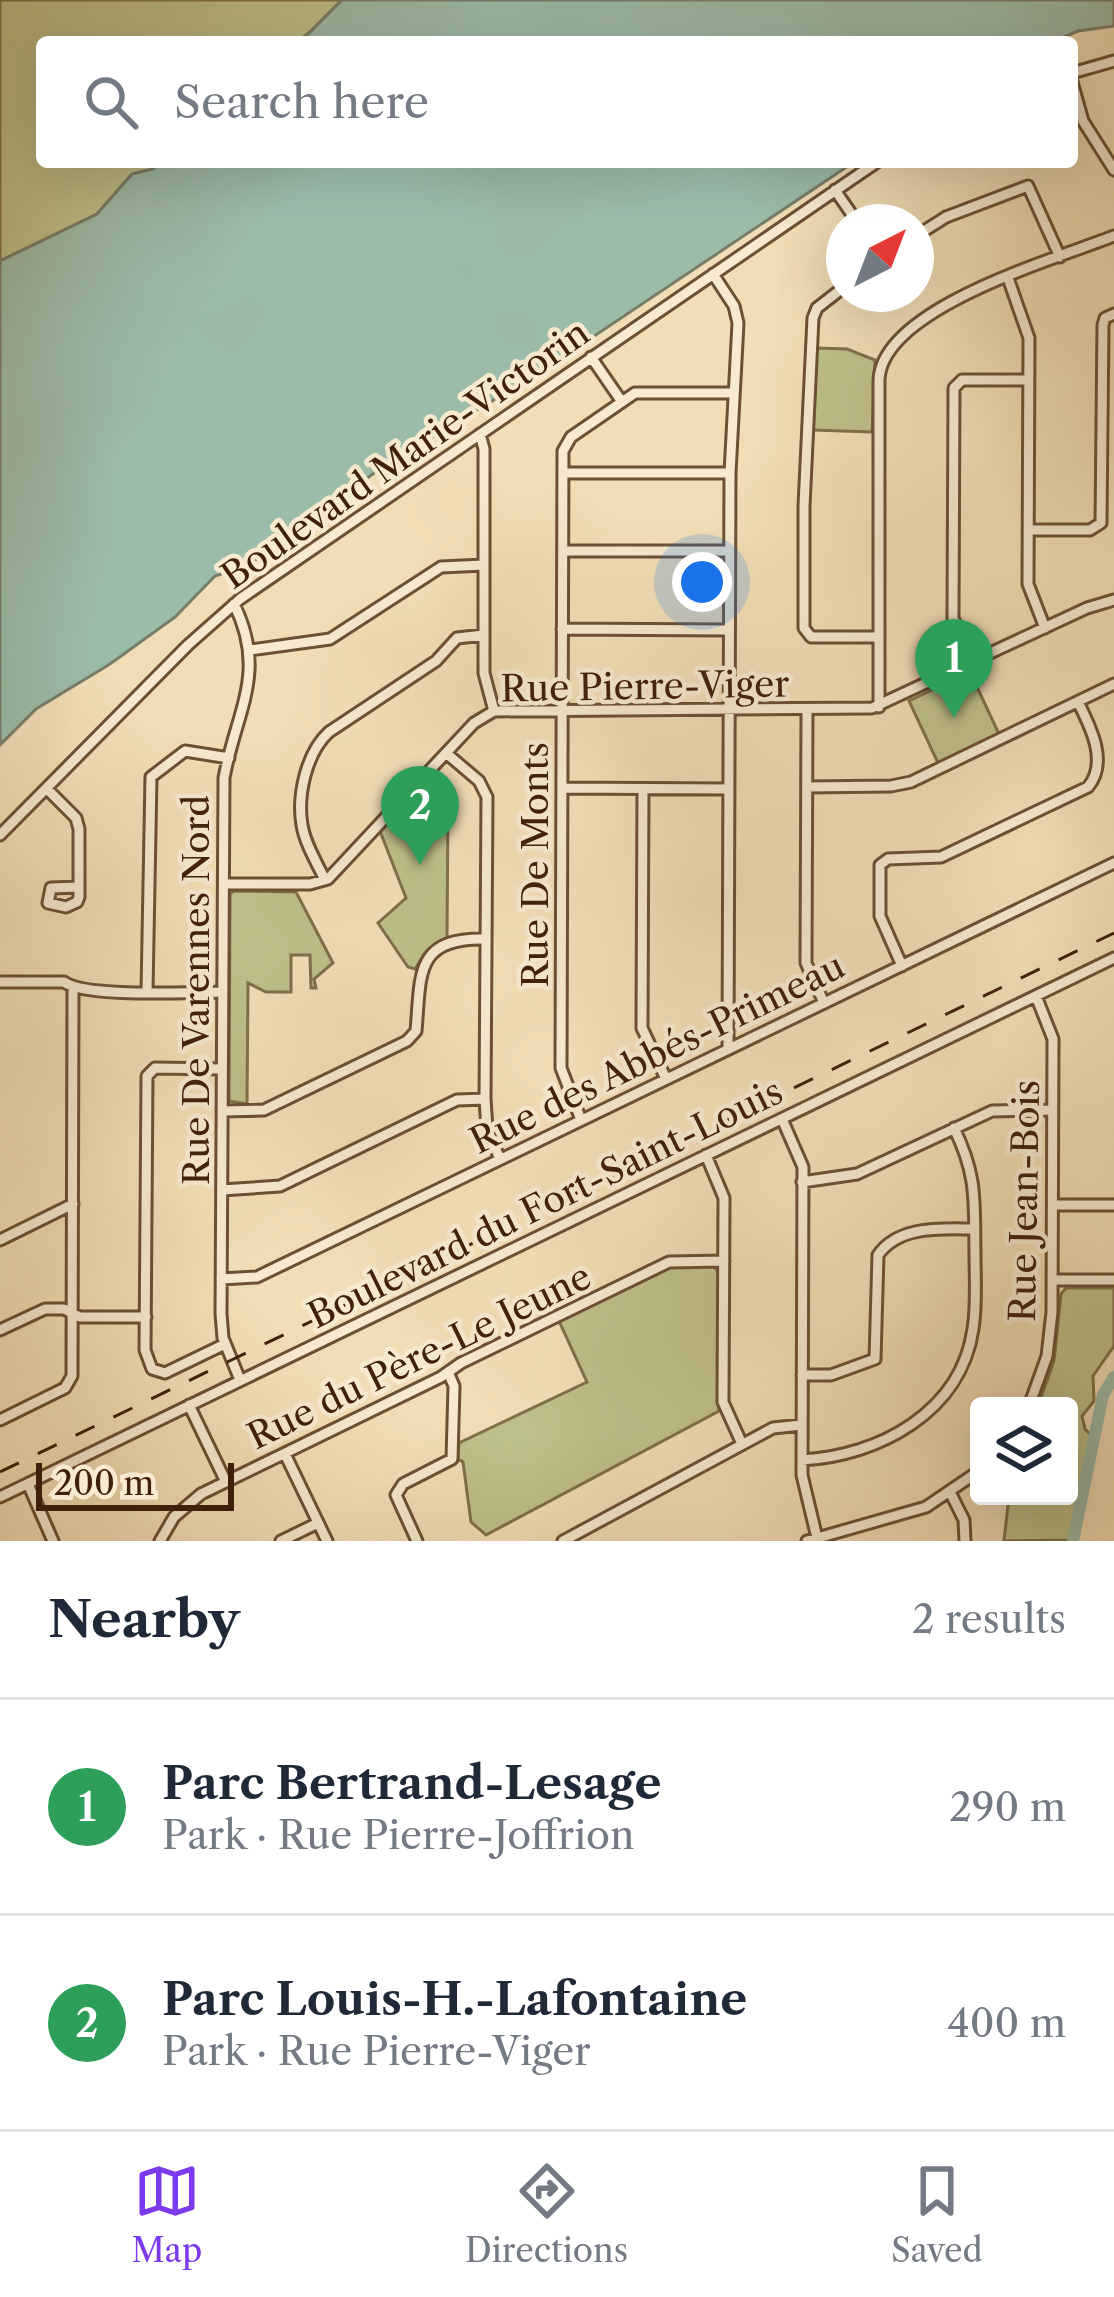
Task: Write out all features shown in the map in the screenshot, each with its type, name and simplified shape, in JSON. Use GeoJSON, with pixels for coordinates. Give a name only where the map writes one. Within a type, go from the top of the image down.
{"type":"FeatureCollection","features":[{"type":"Feature","properties":{"kind":"street"},"geometry":{"type":"LineString","coordinates":[[1078,71],[1114,61]]}},
{"type":"Feature","properties":{"kind":"street"},"geometry":{"type":"LineString","coordinates":[[1078,103],[1083,121],[1114,170]]}},
{"type":"Feature","properties":{"kind":"street","name":"Boulevard Marie-Victorin"},"geometry":{"type":"LineString","coordinates":[[0,835],[234,604],[869,168]]}},
{"type":"Feature","properties":{"kind":"street"},"geometry":{"type":"LineString","coordinates":[[934,225],[1027,186],[1036,195],[1060,257]]}},
{"type":"Feature","properties":{"kind":"street"},"geometry":{"type":"LineString","coordinates":[[836,190],[845,204]]}},
{"type":"Feature","properties":{"kind":"street"},"geometry":{"type":"LineString","coordinates":[[879,707],[879,380],[883,359],[946,304],[1114,236]]}},
{"type":"Feature","properties":{"kind":"street"},"geometry":{"type":"LineString","coordinates":[[713,274],[737,317],[729,551],[728,1048]]}},
{"type":"Feature","properties":{"kind":"street"},"geometry":{"type":"LineString","coordinates":[[1008,278],[1028,331],[1029,590],[1046,628]]}},
{"type":"Feature","properties":{"kind":"street"},"geometry":{"type":"LineString","coordinates":[[826,301],[814,318],[804,506],[804,628],[807,635],[816,637],[879,637]]}},
{"type":"Feature","properties":{"kind":"street"},"geometry":{"type":"LineString","coordinates":[[1028,530],[1090,530],[1101,524],[1103,325],[1114,314]]}},
{"type":"Feature","properties":{"kind":"street"},"geometry":{"type":"LineString","coordinates":[[591,357],[622,402]]}},
{"type":"Feature","properties":{"kind":"street"},"geometry":{"type":"LineString","coordinates":[[973,663],[953,618],[954,388],[962,380],[1028,380]]}},
{"type":"Feature","properties":{"kind":"street"},"geometry":{"type":"LineString","coordinates":[[730,472],[562,472],[568,440],[639,393],[734,394]]}},
{"type":"Feature","properties":{"kind":"street"},"geometry":{"type":"LineString","coordinates":[[480,434],[484,449],[485,678],[494,711]]}},
{"type":"Feature","properties":{"kind":"street","name":"Rue De Monts"},"geometry":{"type":"LineString","coordinates":[[562,472],[561,1068],[581,1120]]}},
{"type":"Feature","properties":{"kind":"street"},"geometry":{"type":"LineString","coordinates":[[563,551],[729,551]]}},
{"type":"Feature","properties":{"kind":"street"},"geometry":{"type":"LineString","coordinates":[[250,650],[330,639],[441,567],[484,565]]}},
{"type":"Feature","properties":{"kind":"street","name":"Rue Pierre-Viger"},"geometry":{"type":"LineString","coordinates":[[326,880],[474,723],[494,711],[879,707],[1087,608],[1114,601]]}},
{"type":"Feature","properties":{"kind":"street","name":"Rue De Varennes Nord"},"geometry":{"type":"LineString","coordinates":[[234,604],[250,650],[248,693],[224,778],[221,1279],[225,1344],[240,1381]]}},
{"type":"Feature","properties":{"kind":"street"},"geometry":{"type":"LineString","coordinates":[[562,629],[729,630]]}},
{"type":"Feature","properties":{"kind":"street"},"geometry":{"type":"LineString","coordinates":[[224,884],[326,880],[302,817],[303,789],[317,744],[436,661],[457,638],[484,635]]}},
{"type":"Feature","properties":{"kind":"street"},"geometry":{"type":"LineString","coordinates":[[807,788],[905,784],[1114,684]]}},
{"type":"Feature","properties":{"kind":"street"},"geometry":{"type":"LineString","coordinates":[[902,966],[880,916],[882,862],[941,856],[1088,787],[1094,779],[1096,740],[1078,702]]}},
{"type":"Feature","properties":{"kind":"street"},"geometry":{"type":"LineString","coordinates":[[807,709],[806,963],[824,1003]]}},
{"type":"Feature","properties":{"kind":"street"},"geometry":{"type":"LineString","coordinates":[[148,991],[150,780],[156,770],[185,751],[229,758]]}},
{"type":"Feature","properties":{"kind":"street"},"geometry":{"type":"LineString","coordinates":[[446,753],[486,793],[485,1099],[487,1129],[500,1159]]}},
{"type":"Feature","properties":{"kind":"street"},"geometry":{"type":"LineString","coordinates":[[562,788],[728,789]]}},
{"type":"Feature","properties":{"kind":"street"},"geometry":{"type":"LineString","coordinates":[[47,789],[79,822],[79,886]]}},
{"type":"Feature","properties":{"kind":"street"},"geometry":{"type":"LineString","coordinates":[[643,789],[642,1028],[665,1079]]}},
{"type":"Feature","properties":{"kind":"street","name":"Rue des Abbés-Primeau"},"geometry":{"type":"LineString","coordinates":[[221,1279],[257,1277],[1114,863]]}},
{"type":"Feature","properties":{"kind":"street"},"geometry":{"type":"LineString","coordinates":[[222,1111],[270,1108],[407,1041],[416,1031],[417,986],[428,958],[449,942],[486,939]]}},
{"type":"Feature","properties":{"kind":"street","name":"Boulevard du Fort-Saint-Louis"},"geometry":{"type":"LineString","coordinates":[[0,1497],[1114,958]]}},
{"type":"Feature","properties":{"kind":"street"},"geometry":{"type":"LineString","coordinates":[[0,982],[64,982],[74,990],[223,992]]}},
{"type":"Feature","properties":{"kind":"street"},"geometry":{"type":"LineString","coordinates":[[0,1420],[71,1381],[74,990]]}},
{"type":"Feature","properties":{"kind":"street","name":"Rue Jean-Bois"},"geometry":{"type":"LineString","coordinates":[[1032,1397],[1049,1346],[1053,1280],[1053,1032],[1036,996]]}},
{"type":"Feature","properties":{"kind":"street"},"geometry":{"type":"LineString","coordinates":[[222,1069],[154,1068],[147,1076],[145,1350],[156,1372],[165,1373],[225,1344]]}},
{"type":"Feature","properties":{"kind":"street"},"geometry":{"type":"LineString","coordinates":[[222,1190],[280,1186],[457,1100],[485,1099]]}},
{"type":"Feature","properties":{"kind":"street"},"geometry":{"type":"LineString","coordinates":[[802,1182],[857,1174],[992,1111],[1052,1110]]}},
{"type":"Feature","properties":{"kind":"street"},"geometry":{"type":"LineString","coordinates":[[782,1119],[802,1160],[802,1481],[812,1540],[915,1511],[951,1494],[970,1478]]}},
{"type":"Feature","properties":{"kind":"street"},"geometry":{"type":"LineString","coordinates":[[802,1460],[884,1441],[914,1425],[940,1402],[960,1370],[974,1330],[974,1229],[972,1169],[954,1128]]}},
{"type":"Feature","properties":{"kind":"street"},"geometry":{"type":"LineString","coordinates":[[706,1155],[724,1198],[723,1402],[742,1444]]}},
{"type":"Feature","properties":{"kind":"street"},"geometry":{"type":"LineString","coordinates":[[0,1240],[73,1204]]}},
{"type":"Feature","properties":{"kind":"street"},"geometry":{"type":"LineString","coordinates":[[1053,1205],[1114,1205]]}},
{"type":"Feature","properties":{"kind":"street"},"geometry":{"type":"LineString","coordinates":[[802,1375],[837,1374],[867,1364],[877,1355],[878,1255],[883,1247],[925,1229],[974,1229]]}},
{"type":"Feature","properties":{"kind":"street","name":"Rue du Père-Le Jeune"},"geometry":{"type":"LineString","coordinates":[[160,1541],[180,1510],[226,1482],[669,1262],[724,1261]]}},
{"type":"Feature","properties":{"kind":"street"},"geometry":{"type":"LineString","coordinates":[[1053,1280],[1114,1280]]}},
{"type":"Feature","properties":{"kind":"street"},"geometry":{"type":"LineString","coordinates":[[0,1330],[45,1309],[64,1309],[80,1317],[146,1317]]}},
{"type":"Feature","properties":{"kind":"street"},"geometry":{"type":"LineString","coordinates":[[417,1541],[396,1495],[404,1484],[452,1459],[454,1386],[448,1372]]}},
{"type":"Feature","properties":{"kind":"street"},"geometry":{"type":"LineString","coordinates":[[189,1406],[226,1482]]}},
{"type":"Feature","properties":{"kind":"street"},"geometry":{"type":"LineString","coordinates":[[563,1541],[780,1425],[801,1425]]}},
{"type":"Feature","properties":{"kind":"street"},"geometry":{"type":"LineString","coordinates":[[285,1454],[327,1541]]}},
{"type":"Feature","properties":{"kind":"street"},"geometry":{"type":"LineString","coordinates":[[28,1484],[53,1541]]}},
{"type":"Feature","properties":{"kind":"street"},"geometry":{"type":"LineString","coordinates":[[951,1494],[964,1520],[965,1541]]}},
{"type":"Feature","properties":{"kind":"street"},"geometry":{"type":"LineString","coordinates":[[281,1541],[318,1523]]}},
{"type":"Feature","properties":{"kind":"green space"},"geometry":{"type":"Polygon","coordinates":[[[0,0],[342,0],[305,36],[36,36],[36,168],[154,168],[132,174],[97,214],[0,261],[0,0]]]}},
{"type":"Feature","properties":{"kind":"green space"},"geometry":{"type":"Polygon","coordinates":[[[817,348],[847,349],[875,360],[872,432],[813,430],[817,348]]]}},
{"type":"Feature","properties":{"kind":"green space"},"geometry":{"type":"Polygon","coordinates":[[[970,672],[999,734],[938,763],[909,701],[970,672]]]}},
{"type":"Feature","properties":{"kind":"green space"},"geometry":{"type":"Polygon","coordinates":[[[421,788],[448,805],[447,938],[426,952],[415,969],[408,967],[378,923],[406,898],[380,831],[421,788]]]}},
{"type":"Feature","properties":{"kind":"green space"},"geometry":{"type":"Polygon","coordinates":[[[296,892],[333,963],[314,979],[316,988],[311,988],[310,955],[291,955],[291,992],[266,992],[248,983],[247,1104],[229,1101],[230,894],[296,892]]]}},
{"type":"Feature","properties":{"kind":"green space"},"geometry":{"type":"Polygon","coordinates":[[[673,1266],[714,1266],[718,1272],[719,1411],[486,1535],[471,1522],[459,1443],[587,1382],[559,1321],[673,1266]]]}},
{"type":"Feature","properties":{"kind":"green space"},"geometry":{"type":"Polygon","coordinates":[[[1066,1288],[1114,1288],[1114,1346],[1093,1376],[1094,1401],[1082,1416],[1091,1435],[1078,1500],[1078,1397],[1041,1397],[1054,1361],[1061,1294],[1066,1288]]]}},
{"type":"Feature","properties":{"kind":"green space"},"geometry":{"type":"Polygon","coordinates":[[[1008,1505],[1077,1505],[1070,1540],[1004,1541],[1008,1505]]]}},
{"type":"Feature","properties":{"kind":"shaded area"},"geometry":{"type":"Polygon","coordinates":[[[342,0],[1114,0],[1114,26],[1066,36],[305,36],[342,0]]]}},
{"type":"Feature","properties":{"kind":"shaded area"},"geometry":{"type":"Polygon","coordinates":[[[845,168],[539,373],[385,465],[247,566],[215,576],[175,617],[36,709],[0,745],[0,261],[97,214],[132,174],[153,169],[845,168]]]}},
{"type":"Feature","properties":{"kind":"waterway"},"geometry":{"type":"LineString","coordinates":[[1073,1541],[1103,1395],[1114,1377]]}},
{"type":"Feature","properties":{"kind":"railway"},"geometry":{"type":"LineString","coordinates":[[0,1472],[1114,933]]}},
{"type":"Feature","properties":{"kind":"place","name":"Parc Bertrand-Lesage"},"geometry":{"type":"Point","coordinates":[954,718]}},
{"type":"Feature","properties":{"kind":"place","name":"Parc Louis-H.-Lafontaine"},"geometry":{"type":"Point","coordinates":[420,865]}}]}
